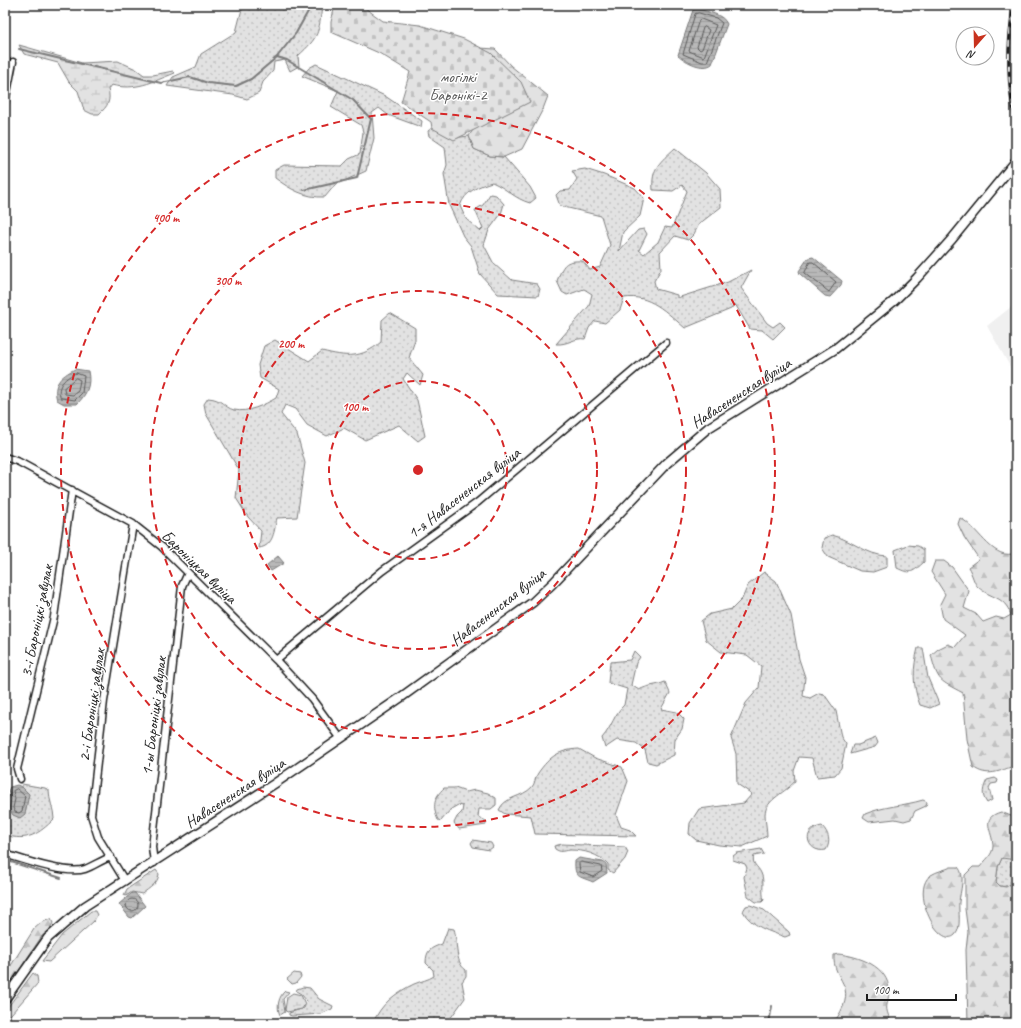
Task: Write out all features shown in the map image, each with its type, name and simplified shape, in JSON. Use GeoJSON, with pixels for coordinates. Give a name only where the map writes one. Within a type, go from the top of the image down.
{"type":"FeatureCollection","features":[{"type":"Feature","properties":{"kind":"main road","name":"Навасененская вуліца"},"geometry":{"type":"LineString","coordinates":[[5,999],[48,938],[85,906],[154,863],[341,739],[533,602],[553,583],[667,463],[708,428],[835,349],[894,301],[917,278],[982,203],[1016,160]]}},
{"type":"Feature","properties":{"kind":"street"},"geometry":{"type":"LineString","coordinates":[[5,103],[13,62]]}},
{"type":"Feature","properties":{"kind":"street","name":"1-я Навасененская вуліца"},"geometry":{"type":"LineString","coordinates":[[276,660],[382,572],[478,502],[666,343]]}},
{"type":"Feature","properties":{"kind":"street","name":"Бароніцкая вуліца"},"geometry":{"type":"LineString","coordinates":[[5,457],[19,462],[133,524],[162,547],[276,660],[312,699],[341,739]]}},
{"type":"Feature","properties":{"kind":"street","name":"3-і Бароніцкі завулак"},"geometry":{"type":"LineString","coordinates":[[20,779],[17,769],[54,617],[72,490]]}},
{"type":"Feature","properties":{"kind":"street","name":"2-і Бароніцкі завулак"},"geometry":{"type":"LineString","coordinates":[[125,881],[98,837],[90,815],[104,701],[133,524]]}},
{"type":"Feature","properties":{"kind":"street","name":"1-ы Бароніцкі завулак"},"geometry":{"type":"LineString","coordinates":[[154,863],[153,839],[182,586],[188,572]]}},
{"type":"Feature","properties":{"kind":"street"},"geometry":{"type":"LineString","coordinates":[[5,854],[71,871],[85,869],[99,861],[111,857]]}},
{"type":"Feature","properties":{"kind":"shaded area"},"geometry":{"type":"Polygon","coordinates":[[[1016,303],[1016,377],[987,326],[1016,303]]]}},
{"type":"Feature","properties":{"kind":"green space"},"geometry":{"type":"Polygon","coordinates":[[[243,5],[322,5],[317,34],[310,44],[298,56],[299,66],[290,71],[285,60],[274,62],[273,71],[263,82],[259,93],[247,99],[233,95],[167,86],[173,77],[196,67],[201,54],[236,32],[243,5]]]}},
{"type":"Feature","properties":{"kind":"green space","name":"могілкі Баронікі-2"},"geometry":{"type":"Polygon","coordinates":[[[335,5],[361,5],[383,21],[420,25],[464,39],[491,53],[521,82],[530,102],[454,140],[432,128],[431,122],[401,102],[410,72],[379,53],[331,32],[331,22],[335,5]]]}},
{"type":"Feature","properties":{"kind":"green space"},"geometry":{"type":"Polygon","coordinates":[[[19,45],[82,63],[118,61],[136,69],[144,75],[153,75],[173,71],[175,73],[144,85],[120,87],[111,85],[108,89],[109,100],[107,106],[99,114],[92,114],[84,110],[78,91],[69,82],[58,63],[24,54],[19,45]]]}},
{"type":"Feature","properties":{"kind":"green space"},"geometry":{"type":"Polygon","coordinates":[[[466,47],[495,49],[511,66],[548,96],[543,109],[522,149],[504,157],[490,156],[474,149],[469,136],[484,113],[466,47]]]}},
{"type":"Feature","properties":{"kind":"green space"},"geometry":{"type":"Polygon","coordinates":[[[316,64],[385,96],[422,121],[421,127],[388,115],[379,108],[372,113],[374,138],[366,171],[335,185],[325,197],[311,196],[298,192],[275,178],[275,170],[284,165],[342,166],[349,159],[360,154],[363,132],[361,125],[331,107],[338,91],[302,76],[309,68],[316,64]]]}},
{"type":"Feature","properties":{"kind":"green space"},"geometry":{"type":"Polygon","coordinates":[[[433,127],[453,138],[469,136],[474,149],[490,156],[504,157],[530,187],[536,198],[530,203],[520,199],[492,182],[477,187],[465,196],[460,206],[466,219],[480,231],[483,228],[475,210],[483,205],[490,194],[496,195],[504,204],[501,214],[489,230],[484,245],[494,264],[512,280],[537,284],[540,289],[538,296],[498,294],[480,274],[471,246],[463,236],[449,205],[444,174],[447,165],[445,147],[429,136],[428,131],[433,127]]]}},
{"type":"Feature","properties":{"kind":"green space"},"geometry":{"type":"Polygon","coordinates":[[[675,148],[706,173],[720,189],[721,207],[699,224],[694,234],[688,240],[675,236],[660,252],[661,269],[654,281],[656,289],[677,295],[677,298],[728,282],[751,270],[741,288],[767,323],[773,327],[780,322],[785,327],[773,339],[762,330],[750,329],[735,304],[731,309],[685,328],[664,310],[650,302],[633,297],[624,298],[620,310],[605,323],[595,321],[589,328],[585,339],[556,344],[589,306],[592,294],[584,289],[567,295],[562,292],[557,281],[563,267],[572,261],[583,261],[590,270],[600,267],[610,245],[601,216],[560,206],[556,195],[560,191],[570,190],[577,179],[572,171],[585,169],[635,188],[644,198],[640,216],[623,232],[619,251],[638,230],[644,229],[647,234],[639,250],[644,254],[658,242],[665,227],[672,228],[687,191],[682,185],[673,191],[653,190],[653,176],[655,171],[661,162],[675,148]]]}},
{"type":"Feature","properties":{"kind":"green space"},"geometry":{"type":"Polygon","coordinates":[[[390,313],[415,328],[415,340],[409,358],[423,375],[420,385],[407,373],[403,379],[417,400],[425,436],[418,441],[399,425],[365,440],[344,428],[327,436],[307,425],[295,409],[285,405],[281,414],[297,434],[305,463],[297,517],[277,518],[274,532],[270,541],[264,547],[259,548],[261,531],[248,517],[236,498],[239,470],[206,414],[204,404],[208,398],[220,401],[230,409],[234,410],[239,411],[256,408],[276,398],[279,389],[260,378],[258,365],[264,346],[275,340],[309,361],[322,351],[339,355],[360,354],[374,348],[381,342],[382,320],[390,313]]]}},
{"type":"Feature","properties":{"kind":"green space"},"geometry":{"type":"Polygon","coordinates":[[[960,518],[997,551],[1004,554],[1012,554],[1016,557],[1016,765],[989,773],[973,767],[967,739],[963,693],[941,679],[938,675],[931,655],[938,649],[948,644],[955,647],[965,635],[943,619],[940,604],[945,594],[931,572],[935,561],[944,561],[952,567],[969,591],[964,608],[976,614],[983,622],[996,617],[1004,619],[1011,615],[1005,604],[983,591],[975,583],[968,567],[979,559],[964,537],[958,524],[960,518]]]}},
{"type":"Feature","properties":{"kind":"green space"},"geometry":{"type":"Polygon","coordinates":[[[832,535],[872,553],[887,556],[887,567],[873,572],[860,571],[828,557],[822,548],[824,538],[832,535]]]}},
{"type":"Feature","properties":{"kind":"green space"},"geometry":{"type":"Polygon","coordinates":[[[908,545],[918,546],[924,550],[924,562],[909,572],[897,568],[895,550],[908,545]]]}},
{"type":"Feature","properties":{"kind":"green space"},"geometry":{"type":"Polygon","coordinates":[[[764,572],[776,581],[791,615],[799,659],[805,677],[803,696],[810,698],[819,693],[824,694],[836,711],[841,737],[846,744],[841,768],[835,775],[817,777],[812,758],[799,757],[794,771],[795,781],[773,800],[766,809],[767,836],[742,847],[719,845],[696,840],[689,834],[690,823],[699,809],[744,803],[752,794],[737,784],[736,754],[731,738],[746,703],[759,688],[761,666],[747,655],[721,652],[706,640],[701,621],[710,614],[732,609],[742,599],[748,585],[764,572]]]}},
{"type":"Feature","properties":{"kind":"green space"},"geometry":{"type":"Polygon","coordinates":[[[918,648],[923,648],[928,678],[939,704],[930,708],[920,705],[917,698],[914,670],[918,648]]]}},
{"type":"Feature","properties":{"kind":"green space"},"geometry":{"type":"Polygon","coordinates":[[[634,651],[640,657],[636,663],[631,685],[639,690],[665,682],[670,693],[661,709],[677,712],[684,719],[682,729],[675,739],[674,755],[656,764],[648,762],[645,750],[636,743],[617,740],[605,748],[602,738],[624,705],[627,689],[608,683],[610,662],[630,660],[634,651]]]}},
{"type":"Feature","properties":{"kind":"green space"},"geometry":{"type":"Polygon","coordinates":[[[876,738],[878,743],[875,747],[850,754],[853,745],[858,745],[876,738]]]}},
{"type":"Feature","properties":{"kind":"green space"},"geometry":{"type":"Polygon","coordinates":[[[579,749],[595,758],[622,767],[628,781],[616,815],[621,827],[630,830],[636,836],[535,834],[531,816],[505,814],[499,810],[509,799],[528,791],[532,787],[536,776],[551,758],[566,751],[579,749]]]}},
{"type":"Feature","properties":{"kind":"green space"},"geometry":{"type":"Polygon","coordinates":[[[995,778],[998,780],[997,783],[991,784],[989,788],[992,800],[987,803],[983,794],[984,786],[987,780],[995,778]]]}},
{"type":"Feature","properties":{"kind":"green space"},"geometry":{"type":"Polygon","coordinates":[[[22,784],[49,790],[54,819],[38,832],[20,838],[5,835],[5,792],[8,791],[11,799],[29,795],[22,787],[22,784]]]}},
{"type":"Feature","properties":{"kind":"green space"},"geometry":{"type":"Polygon","coordinates":[[[444,788],[455,788],[466,792],[475,790],[488,793],[496,798],[496,805],[491,809],[479,809],[478,817],[486,821],[486,825],[459,829],[454,823],[462,812],[463,806],[458,805],[451,809],[441,821],[438,820],[435,811],[435,802],[438,795],[444,788]]]}},
{"type":"Feature","properties":{"kind":"green space"},"geometry":{"type":"Polygon","coordinates":[[[923,800],[927,802],[926,806],[915,811],[911,819],[904,821],[895,819],[869,822],[863,818],[865,814],[872,811],[923,800]]]}},
{"type":"Feature","properties":{"kind":"green space"},"geometry":{"type":"Polygon","coordinates":[[[1001,812],[1016,818],[1016,846],[1014,851],[1016,860],[1002,858],[998,867],[996,882],[1000,886],[1006,887],[1011,884],[1016,874],[1016,1023],[993,1023],[992,1021],[987,1020],[986,1023],[968,1023],[966,950],[968,932],[965,909],[965,875],[973,867],[980,867],[990,855],[993,846],[989,821],[994,815],[1001,812]]]}},
{"type":"Feature","properties":{"kind":"green space"},"geometry":{"type":"Polygon","coordinates":[[[822,826],[828,835],[829,841],[826,850],[820,850],[811,845],[808,836],[815,828],[822,826]]]}},
{"type":"Feature","properties":{"kind":"green space"},"geometry":{"type":"Polygon","coordinates":[[[473,840],[491,843],[493,847],[489,850],[473,847],[471,843],[473,840]]]}},
{"type":"Feature","properties":{"kind":"green space"},"geometry":{"type":"Polygon","coordinates":[[[562,844],[625,847],[628,852],[625,859],[613,873],[608,870],[608,864],[595,855],[580,851],[561,851],[555,849],[554,846],[562,844]]]}},
{"type":"Feature","properties":{"kind":"green space"},"geometry":{"type":"Polygon","coordinates":[[[761,849],[764,854],[754,856],[753,861],[762,876],[764,900],[762,902],[756,902],[748,896],[744,877],[747,868],[745,864],[733,860],[733,856],[737,853],[761,849]]]}},
{"type":"Feature","properties":{"kind":"green space"},"geometry":{"type":"Polygon","coordinates":[[[1005,857],[1016,860],[1016,874],[1011,884],[1003,886],[996,882],[998,867],[1002,858],[1005,857]]]}},
{"type":"Feature","properties":{"kind":"green space"},"geometry":{"type":"Polygon","coordinates":[[[951,867],[958,867],[962,874],[962,879],[958,928],[955,935],[948,937],[941,934],[935,927],[925,905],[923,893],[925,882],[931,875],[951,867]]]}},
{"type":"Feature","properties":{"kind":"green space"},"geometry":{"type":"Polygon","coordinates":[[[156,870],[159,874],[157,880],[150,888],[142,894],[132,892],[126,896],[124,895],[127,889],[156,870]]]}},
{"type":"Feature","properties":{"kind":"green space"},"geometry":{"type":"Polygon","coordinates":[[[750,905],[764,910],[789,932],[790,935],[785,937],[761,928],[751,921],[743,911],[746,906],[750,905]]]}},
{"type":"Feature","properties":{"kind":"green space"},"geometry":{"type":"Polygon","coordinates":[[[91,911],[95,911],[97,915],[94,921],[49,962],[42,961],[62,935],[91,911]]]}},
{"type":"Feature","properties":{"kind":"green space"},"geometry":{"type":"Polygon","coordinates":[[[51,919],[53,923],[48,932],[42,936],[5,991],[5,975],[34,929],[42,922],[51,919]]]}},
{"type":"Feature","properties":{"kind":"green space"},"geometry":{"type":"Polygon","coordinates":[[[448,928],[454,929],[458,957],[462,966],[466,970],[466,976],[462,982],[465,998],[447,1023],[373,1023],[380,1010],[395,995],[414,984],[434,976],[433,970],[426,963],[427,955],[432,948],[442,944],[448,928]]]}},
{"type":"Feature","properties":{"kind":"green space"},"geometry":{"type":"Polygon","coordinates":[[[838,954],[863,960],[878,969],[884,975],[888,982],[889,991],[887,1009],[892,1023],[806,1023],[808,1021],[825,1021],[837,1018],[843,1007],[846,997],[845,990],[834,964],[834,955],[838,954]]]}},
{"type":"Feature","properties":{"kind":"green space"},"geometry":{"type":"Polygon","coordinates":[[[33,973],[37,976],[38,983],[5,1021],[5,1011],[33,973]]]}},
{"type":"Feature","properties":{"kind":"green space"},"geometry":{"type":"Polygon","coordinates":[[[294,973],[300,974],[301,977],[296,983],[292,984],[287,979],[294,973]]]}},
{"type":"Feature","properties":{"kind":"green space"},"geometry":{"type":"Polygon","coordinates":[[[303,987],[310,988],[319,999],[333,1006],[332,1009],[321,1014],[289,1015],[289,1013],[304,1008],[307,1001],[296,991],[297,989],[303,987]]]}},
{"type":"Feature","properties":{"kind":"green space"},"geometry":{"type":"Polygon","coordinates":[[[285,991],[289,992],[283,999],[285,1012],[280,1015],[278,1009],[279,1002],[285,991]]]}},
{"type":"Feature","properties":{"kind":"green space"},"geometry":{"type":"Polygon","coordinates":[[[293,993],[301,995],[305,1004],[302,1009],[287,1012],[285,1010],[287,997],[293,993]]]}},
{"type":"Feature","properties":{"kind":"water"},"geometry":{"type":"Polygon","coordinates":[[[698,9],[711,12],[719,16],[727,24],[712,64],[704,67],[690,63],[678,55],[693,10],[698,9]]]}},
{"type":"Feature","properties":{"kind":"water"},"geometry":{"type":"Polygon","coordinates":[[[813,257],[842,281],[841,285],[830,297],[825,296],[800,274],[799,271],[808,258],[813,257]]]}},
{"type":"Feature","properties":{"kind":"water"},"geometry":{"type":"Polygon","coordinates":[[[75,369],[88,371],[89,381],[87,389],[77,404],[64,404],[57,400],[57,385],[62,378],[75,369]]]}},
{"type":"Feature","properties":{"kind":"water"},"geometry":{"type":"Polygon","coordinates":[[[278,556],[284,563],[271,571],[267,565],[278,556]]]}},
{"type":"Feature","properties":{"kind":"water"},"geometry":{"type":"Polygon","coordinates":[[[17,785],[22,787],[29,794],[25,814],[20,818],[13,815],[9,809],[11,799],[8,791],[10,787],[17,785]]]}},
{"type":"Feature","properties":{"kind":"water"},"geometry":{"type":"Polygon","coordinates":[[[579,858],[603,862],[606,864],[607,873],[593,882],[578,876],[575,871],[575,861],[579,858]]]}},
{"type":"Feature","properties":{"kind":"water"},"geometry":{"type":"Polygon","coordinates":[[[132,893],[135,893],[145,906],[132,918],[129,917],[119,904],[132,893]]]}},
{"type":"Feature","properties":{"kind":"waterway"},"geometry":{"type":"LineString","coordinates":[[277,57],[296,33],[310,8]]}},
{"type":"Feature","properties":{"kind":"waterway"},"geometry":{"type":"LineString","coordinates":[[19,49],[161,83],[190,77],[208,83],[236,86],[251,79],[277,57],[287,60],[353,100],[371,119],[357,178],[304,190]]}},
{"type":"Feature","properties":{"kind":"waterway"},"geometry":{"type":"LineString","coordinates":[[5,860],[61,878]]}},
{"type":"Feature","properties":{"kind":"waterway"},"geometry":{"type":"LineString","coordinates":[[769,1023],[772,1006]]}},
{"type":"Feature","properties":{"kind":"railway"},"geometry":{"type":"LineString","coordinates":[[1014,5],[1010,34],[1009,64],[1011,93],[1016,122]]}}]}
